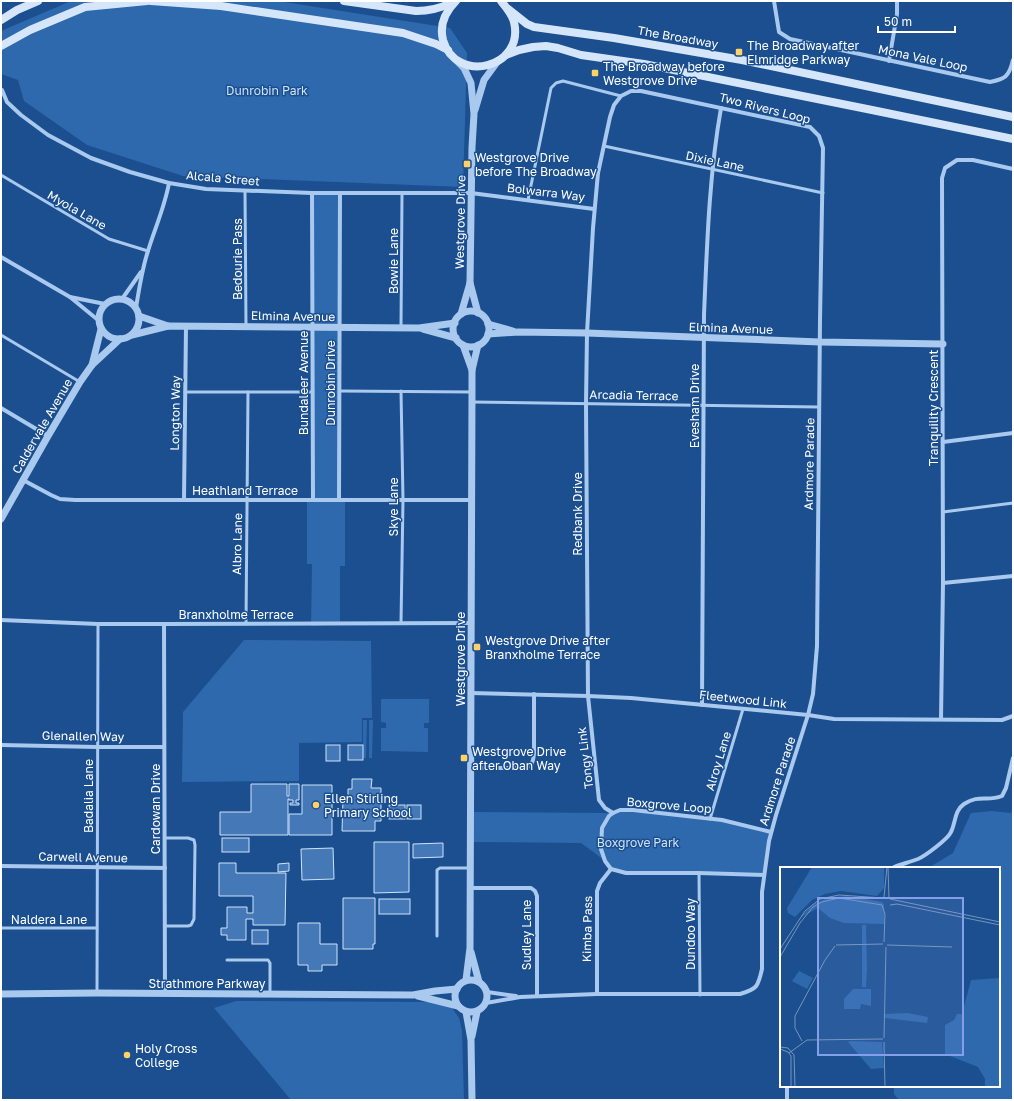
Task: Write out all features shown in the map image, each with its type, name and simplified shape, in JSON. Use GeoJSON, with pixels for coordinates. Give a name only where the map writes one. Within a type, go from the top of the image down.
{"type":"FeatureCollection","features":[{"type":"Feature","properties":{"kind":"main road"},"geometry":{"type":"LineString","coordinates":[[1,20],[17,10],[38,1]]}},
{"type":"Feature","properties":{"kind":"main road"},"geometry":{"type":"LineString","coordinates":[[1,46],[30,30],[85,7],[147,1]]}},
{"type":"Feature","properties":{"kind":"main road"},"geometry":{"type":"LineString","coordinates":[[151,1],[221,6],[403,33],[436,44],[450,53],[461,63],[473,66],[485,66],[519,50],[546,46],[581,55],[644,64],[1013,140]]}},
{"type":"Feature","properties":{"kind":"main road"},"geometry":{"type":"LineString","coordinates":[[344,1],[416,11],[428,11],[440,9],[455,1]]}},
{"type":"Feature","properties":{"kind":"main road"},"geometry":{"type":"LineString","coordinates":[[450,53],[445,45],[442,34],[442,22],[447,10],[455,1]]}},
{"type":"Feature","properties":{"kind":"main road"},"geometry":{"type":"LineString","coordinates":[[501,1],[508,9],[514,20],[515,33],[512,44],[506,55]]}},
{"type":"Feature","properties":{"kind":"main road","name":"The Broadway"},"geometry":{"type":"LineString","coordinates":[[508,9],[527,24],[534,27],[614,38],[742,60],[1013,117]]}},
{"type":"Feature","properties":{"kind":"street","name":"Mona Vale Loop"},"geometry":{"type":"LineString","coordinates":[[774,1],[779,32],[790,39],[990,82],[1003,79],[1011,69],[1013,60]]}},
{"type":"Feature","properties":{"kind":"street"},"geometry":{"type":"LineString","coordinates":[[889,61],[897,14],[897,1]]}},
{"type":"Feature","properties":{"kind":"street","name":"Westgrove Drive"},"geometry":{"type":"LineString","coordinates":[[450,53],[464,68],[468,75],[474,114],[472,147],[470,283],[461,314]]}},
{"type":"Feature","properties":{"kind":"street","name":"Westgrove Drive"},"geometry":{"type":"LineString","coordinates":[[474,114],[484,80],[498,61]]}},
{"type":"Feature","properties":{"kind":"street","name":"Alcala Street"},"geometry":{"type":"LineString","coordinates":[[2,90],[7,102],[48,136],[91,158],[130,172],[169,183],[206,189],[245,191],[402,194],[471,193]]}},
{"type":"Feature","properties":{"kind":"street","name":"Two Rivers Loop"},"geometry":{"type":"LineString","coordinates":[[621,96],[631,91],[641,91],[810,127],[819,136],[823,148],[820,342]]}},
{"type":"Feature","properties":{"kind":"street"},"geometry":{"type":"LineString","coordinates":[[587,333],[594,209],[598,173],[614,105],[621,96]]}},
{"type":"Feature","properties":{"kind":"street","name":"Evesham Drive"},"geometry":{"type":"LineString","coordinates":[[702,705],[704,337],[706,257],[712,170],[721,108]]}},
{"type":"Feature","properties":{"kind":"street","name":"Tranquility Crescent"},"geometry":{"type":"LineString","coordinates":[[941,719],[943,583],[942,178],[945,168],[957,160],[973,160],[1013,169]]}},
{"type":"Feature","properties":{"kind":"street"},"geometry":{"type":"LineString","coordinates":[[136,308],[122,299],[110,300],[105,304],[99,314],[98,320],[101,329],[109,337],[120,339],[132,335],[138,326],[139,316],[136,308],[143,270],[166,200],[169,183]]}},
{"type":"Feature","properties":{"kind":"street","name":"Bundaleer Avenue"},"geometry":{"type":"LineString","coordinates":[[312,193],[313,500]]}},
{"type":"Feature","properties":{"kind":"street","name":"Dunrobin Drive"},"geometry":{"type":"LineString","coordinates":[[339,500],[340,193]]}},
{"type":"Feature","properties":{"kind":"street","name":"Bolwarra Way"},"geometry":{"type":"LineString","coordinates":[[471,193],[594,209]]}},
{"type":"Feature","properties":{"kind":"street"},"geometry":{"type":"LineString","coordinates":[[1,257],[70,297],[98,320]]}},
{"type":"Feature","properties":{"kind":"street"},"geometry":{"type":"LineString","coordinates":[[122,299],[143,270]]}},
{"type":"Feature","properties":{"kind":"street","name":"Westgrove Drive"},"geometry":{"type":"LineString","coordinates":[[470,283],[478,313]]}},
{"type":"Feature","properties":{"kind":"street"},"geometry":{"type":"LineString","coordinates":[[70,297],[105,304]]}},
{"type":"Feature","properties":{"kind":"street"},"geometry":{"type":"LineString","coordinates":[[472,311],[478,313],[486,319],[489,330],[488,334],[486,339],[478,346],[473,347],[463,345],[456,338],[454,329],[455,323],[461,314],[472,311]]}},
{"type":"Feature","properties":{"kind":"street","name":"Elmina Avenue"},"geometry":{"type":"LineString","coordinates":[[139,316],[168,326]]}},
{"type":"Feature","properties":{"kind":"street","name":"Elmina Avenue"},"geometry":{"type":"LineString","coordinates":[[132,335],[168,326],[419,328],[455,323]]}},
{"type":"Feature","properties":{"kind":"street","name":"Elmina Avenue"},"geometry":{"type":"LineString","coordinates":[[488,324],[518,332]]}},
{"type":"Feature","properties":{"kind":"street","name":"Longton Way"},"geometry":{"type":"LineString","coordinates":[[184,499],[186,326]]}},
{"type":"Feature","properties":{"kind":"street","name":"Elmina Avenue"},"geometry":{"type":"LineString","coordinates":[[419,328],[456,338]]}},
{"type":"Feature","properties":{"kind":"street","name":"Caldervale Avenue"},"geometry":{"type":"LineString","coordinates":[[92,365],[101,329]]}},
{"type":"Feature","properties":{"kind":"street","name":"Elmina Avenue"},"geometry":{"type":"LineString","coordinates":[[488,334],[518,332],[587,333],[820,342],[943,344]]}},
{"type":"Feature","properties":{"kind":"street","name":"Redbank Drive"},"geometry":{"type":"LineString","coordinates":[[587,333],[588,696]]}},
{"type":"Feature","properties":{"kind":"street","name":"Caldervale Avenue"},"geometry":{"type":"LineString","coordinates":[[1,519],[80,382],[92,365],[120,339]]}},
{"type":"Feature","properties":{"kind":"street","name":"Ardmore Parade"},"geometry":{"type":"LineString","coordinates":[[486,1003],[520,997],[537,996],[597,994],[740,994],[752,991],[759,981],[762,969],[762,892],[769,841],[808,715],[813,694],[817,646],[820,342]]}},
{"type":"Feature","properties":{"kind":"street","name":"Westgrove Drive"},"geometry":{"type":"LineString","coordinates":[[463,345],[472,370]]}},
{"type":"Feature","properties":{"kind":"street","name":"Westgrove Drive"},"geometry":{"type":"LineString","coordinates":[[466,980],[470,948],[472,370],[478,346]]}},
{"type":"Feature","properties":{"kind":"street"},"geometry":{"type":"LineString","coordinates":[[1,408],[48,436]]}},
{"type":"Feature","properties":{"kind":"street"},"geometry":{"type":"LineString","coordinates":[[943,442],[1013,433]]}},
{"type":"Feature","properties":{"kind":"street","name":"Heathland Terrace"},"geometry":{"type":"LineString","coordinates":[[23,480],[60,499],[75,500],[471,500]]}},
{"type":"Feature","properties":{"kind":"street"},"geometry":{"type":"LineString","coordinates":[[943,583],[1013,576]]}},
{"type":"Feature","properties":{"kind":"street","name":"Branxholme Terrace"},"geometry":{"type":"LineString","coordinates":[[1,620],[98,624],[471,623]]}},
{"type":"Feature","properties":{"kind":"street","name":"Cardowan Drive"},"geometry":{"type":"LineString","coordinates":[[164,624],[165,994]]}},
{"type":"Feature","properties":{"kind":"street","name":"Fleetwood Link"},"geometry":{"type":"LineString","coordinates":[[471,693],[631,698],[808,715],[834,719],[1002,720],[1013,716]]}},
{"type":"Feature","properties":{"kind":"street"},"geometry":{"type":"LineString","coordinates":[[470,768],[525,768],[531,765],[534,754],[534,694]]}},
{"type":"Feature","properties":{"kind":"street","name":"Tongy Link"},"geometry":{"type":"LineString","coordinates":[[588,696],[599,800],[605,808],[613,813]]}},
{"type":"Feature","properties":{"kind":"street","name":"Glenallen Way"},"geometry":{"type":"LineString","coordinates":[[1,745],[164,747]]}},
{"type":"Feature","properties":{"kind":"street"},"geometry":{"type":"LineString","coordinates":[[894,867],[919,858],[947,838],[952,832],[956,812],[962,805],[972,800],[982,798],[995,799],[1002,796],[1006,788],[1013,758]]}},
{"type":"Feature","properties":{"kind":"street","name":"Boxgrove Loop"},"geometry":{"type":"LineString","coordinates":[[612,868],[605,861],[601,849],[602,828],[609,816],[620,810],[710,818],[771,832]]}},
{"type":"Feature","properties":{"kind":"street","name":"Carwell Avenue"},"geometry":{"type":"LineString","coordinates":[[1,866],[165,868]]}},
{"type":"Feature","properties":{"kind":"street"},"geometry":{"type":"LineString","coordinates":[[612,868],[626,873],[764,875]]}},
{"type":"Feature","properties":{"kind":"street","name":"Kimba Pass"},"geometry":{"type":"LineString","coordinates":[[597,994],[597,891],[600,883],[612,868]]}},
{"type":"Feature","properties":{"kind":"street","name":"Sudley Lane"},"geometry":{"type":"LineString","coordinates":[[470,888],[531,888],[535,891],[537,896],[537,996]]}},
{"type":"Feature","properties":{"kind":"street","name":"Westgrove Drive"},"geometry":{"type":"LineString","coordinates":[[470,948],[479,982],[486,988],[487,992]]}},
{"type":"Feature","properties":{"kind":"street"},"geometry":{"type":"LineString","coordinates":[[479,982],[476,980],[466,980],[462,983],[457,989],[455,997],[458,1006],[466,1012],[477,1012],[484,1007],[488,1000],[487,992]]}},
{"type":"Feature","properties":{"kind":"street","name":"Strathmore Parkway"},"geometry":{"type":"LineString","coordinates":[[1,994],[97,993],[413,995],[457,989]]}},
{"type":"Feature","properties":{"kind":"street","name":"Ardmore Parade"},"geometry":{"type":"LineString","coordinates":[[487,992],[520,997]]}},
{"type":"Feature","properties":{"kind":"street","name":"Strathmore Parkway"},"geometry":{"type":"LineString","coordinates":[[413,995],[458,1006]]}},
{"type":"Feature","properties":{"kind":"street"},"geometry":{"type":"LineString","coordinates":[[466,1012],[471,1040],[472,1100]]}},
{"type":"Feature","properties":{"kind":"street"},"geometry":{"type":"LineString","coordinates":[[471,1040],[477,1012]]}},
{"type":"Feature","properties":{"kind":"street"},"geometry":{"type":"LineString","coordinates":[[787,1087],[787,1100]]}},
{"type":"Feature","properties":{"kind":"lane"},"geometry":{"type":"LineString","coordinates":[[528,200],[551,88],[556,83],[563,81],[621,96]]}},
{"type":"Feature","properties":{"kind":"lane","name":"Dixie Lane"},"geometry":{"type":"LineString","coordinates":[[604,146],[822,193]]}},
{"type":"Feature","properties":{"kind":"lane","name":"Myola Lane"},"geometry":{"type":"LineString","coordinates":[[1,175],[109,239],[148,251]]}},
{"type":"Feature","properties":{"kind":"lane","name":"Bedourie Pass"},"geometry":{"type":"LineString","coordinates":[[245,191],[246,326]]}},
{"type":"Feature","properties":{"kind":"lane","name":"Bowie Lane"},"geometry":{"type":"LineString","coordinates":[[401,328],[402,194]]}},
{"type":"Feature","properties":{"kind":"lane"},"geometry":{"type":"LineString","coordinates":[[1,335],[80,382]]}},
{"type":"Feature","properties":{"kind":"lane"},"geometry":{"type":"LineString","coordinates":[[340,390],[472,392]]}},
{"type":"Feature","properties":{"kind":"lane","name":"Skye Lane"},"geometry":{"type":"LineString","coordinates":[[401,623],[403,500],[402,391]]}},
{"type":"Feature","properties":{"kind":"lane"},"geometry":{"type":"LineString","coordinates":[[185,392],[313,392]]}},
{"type":"Feature","properties":{"kind":"lane","name":"Albro Lane"},"geometry":{"type":"LineString","coordinates":[[246,624],[248,392]]}},
{"type":"Feature","properties":{"kind":"lane","name":"Arcadia Terrace"},"geometry":{"type":"LineString","coordinates":[[472,402],[820,407]]}},
{"type":"Feature","properties":{"kind":"lane"},"geometry":{"type":"LineString","coordinates":[[943,512],[1013,503]]}},
{"type":"Feature","properties":{"kind":"lane","name":"Badalia Lane"},"geometry":{"type":"LineString","coordinates":[[97,993],[98,624]]}},
{"type":"Feature","properties":{"kind":"lane","name":"Alroy Lane"},"geometry":{"type":"LineString","coordinates":[[710,818],[743,709]]}},
{"type":"Feature","properties":{"kind":"lane"},"geometry":{"type":"LineString","coordinates":[[165,838],[188,838],[194,840],[195,845],[193,922],[188,926],[165,926]]}},
{"type":"Feature","properties":{"kind":"lane"},"geometry":{"type":"LineString","coordinates":[[437,936],[437,870],[440,868],[470,868]]}},
{"type":"Feature","properties":{"kind":"lane","name":"Dundoo Way"},"geometry":{"type":"LineString","coordinates":[[699,874],[700,995]]}},
{"type":"Feature","properties":{"kind":"lane","name":"Naldera Lane"},"geometry":{"type":"LineString","coordinates":[[1,928],[97,928]]}},
{"type":"Feature","properties":{"kind":"lane"},"geometry":{"type":"LineString","coordinates":[[227,960],[268,960],[270,963],[270,994]]}},
{"type":"Feature","properties":{"kind":"green space","name":"Dunrobin Park"},"geometry":{"type":"Polygon","coordinates":[[[71,1],[278,1],[450,28],[467,53],[463,187],[183,176],[87,145],[24,101],[18,80],[1,74],[1,31],[71,1]]]}},
{"type":"Feature","properties":{"kind":"green space"},"geometry":{"type":"Polygon","coordinates":[[[312,193],[340,193],[339,500],[345,500],[345,566],[340,566],[340,624],[311,626],[312,564],[307,564],[307,500],[313,500],[312,193]]]}},
{"type":"Feature","properties":{"kind":"green space"},"geometry":{"type":"Polygon","coordinates":[[[244,640],[371,641],[372,718],[362,718],[362,742],[299,743],[299,781],[182,782],[183,712],[244,640]]]}},
{"type":"Feature","properties":{"kind":"green space"},"geometry":{"type":"Polygon","coordinates":[[[381,699],[429,699],[429,723],[424,723],[424,728],[428,728],[428,752],[381,751],[381,728],[386,728],[386,723],[381,722],[381,699]]]}},
{"type":"Feature","properties":{"kind":"green space"},"geometry":{"type":"Polygon","coordinates":[[[363,720],[367,720],[366,758],[363,758],[363,720]]]}},
{"type":"Feature","properties":{"kind":"green space"},"geometry":{"type":"Polygon","coordinates":[[[369,720],[373,720],[372,758],[369,758],[369,720]]]}},
{"type":"Feature","properties":{"kind":"green space"},"geometry":{"type":"Polygon","coordinates":[[[1013,807],[1013,1100],[899,1100],[894,1094],[894,1087],[1000,1087],[1000,867],[930,867],[953,853],[971,813],[992,811],[1011,813],[1013,807]]]}},
{"type":"Feature","properties":{"kind":"green space","name":"Boxgrove Park"},"geometry":{"type":"Polygon","coordinates":[[[620,810],[722,820],[771,832],[764,875],[626,873],[611,869],[604,860],[581,843],[470,842],[470,812],[612,813],[620,810]]]}},
{"type":"Feature","properties":{"kind":"green space"},"geometry":{"type":"Polygon","coordinates":[[[236,1001],[430,1002],[452,1008],[459,1018],[462,1031],[464,1100],[291,1100],[214,1008],[236,1001]]]}},
{"type":"Feature","properties":{"kind":"building"},"geometry":{"type":"Polygon","coordinates":[[[326,745],[340,745],[340,761],[326,761],[326,745]]]}},
{"type":"Feature","properties":{"kind":"building"},"geometry":{"type":"Polygon","coordinates":[[[348,745],[363,745],[363,760],[348,760],[348,745]]]}},
{"type":"Feature","properties":{"kind":"building"},"geometry":{"type":"Polygon","coordinates":[[[352,779],[372,779],[371,788],[381,788],[381,821],[375,821],[375,831],[342,831],[343,798],[348,798],[348,789],[352,789],[352,779]]]}},
{"type":"Feature","properties":{"kind":"building"},"geometry":{"type":"Polygon","coordinates":[[[251,784],[287,784],[287,796],[289,796],[289,784],[299,784],[299,800],[296,800],[296,803],[299,803],[299,805],[290,805],[290,803],[293,803],[293,800],[288,799],[288,835],[220,835],[220,812],[251,812],[251,784]]]}},
{"type":"Feature","properties":{"kind":"building"},"geometry":{"type":"Polygon","coordinates":[[[302,785],[332,785],[332,835],[289,835],[289,814],[302,814],[302,785]]]}},
{"type":"Feature","properties":{"kind":"building"},"geometry":{"type":"Polygon","coordinates":[[[389,805],[405,805],[405,819],[389,819],[389,805]]]}},
{"type":"Feature","properties":{"kind":"building"},"geometry":{"type":"Polygon","coordinates":[[[407,805],[421,805],[421,819],[407,819],[407,805]]]}},
{"type":"Feature","properties":{"kind":"building"},"geometry":{"type":"Polygon","coordinates":[[[222,838],[249,838],[249,852],[222,852],[222,838]]]}},
{"type":"Feature","properties":{"kind":"building"},"geometry":{"type":"Polygon","coordinates":[[[374,842],[409,842],[409,892],[374,893],[374,842]]]}},
{"type":"Feature","properties":{"kind":"building"},"geometry":{"type":"Polygon","coordinates":[[[443,843],[443,857],[413,858],[413,844],[443,843]]]}},
{"type":"Feature","properties":{"kind":"building"},"geometry":{"type":"Polygon","coordinates":[[[333,848],[334,879],[302,880],[301,849],[333,848]]]}},
{"type":"Feature","properties":{"kind":"building"},"geometry":{"type":"Polygon","coordinates":[[[219,863],[236,863],[236,873],[286,873],[285,925],[253,925],[253,919],[246,919],[246,940],[227,940],[227,935],[221,935],[221,928],[227,928],[227,907],[247,907],[247,913],[253,913],[253,896],[219,896],[219,863]]]}},
{"type":"Feature","properties":{"kind":"building"},"geometry":{"type":"Polygon","coordinates":[[[289,863],[289,871],[278,872],[278,864],[289,863]]]}},
{"type":"Feature","properties":{"kind":"building"},"geometry":{"type":"Polygon","coordinates":[[[343,898],[375,898],[375,944],[373,944],[373,949],[343,949],[343,898]]]}},
{"type":"Feature","properties":{"kind":"building"},"geometry":{"type":"Polygon","coordinates":[[[379,899],[410,899],[410,914],[379,914],[379,899]]]}},
{"type":"Feature","properties":{"kind":"building"},"geometry":{"type":"Polygon","coordinates":[[[298,923],[320,923],[320,944],[337,944],[337,965],[322,965],[322,971],[308,971],[308,965],[298,965],[298,923]]]}},
{"type":"Feature","properties":{"kind":"building"},"geometry":{"type":"Polygon","coordinates":[[[252,930],[268,930],[268,944],[252,944],[252,930]]]}},
{"type":"Feature","properties":{"kind":"place","name":"The Broadway after Elmridge Parkway"},"geometry":{"type":"Point","coordinates":[739,52]}},
{"type":"Feature","properties":{"kind":"place","name":"The Broadway before Westgrove Drive"},"geometry":{"type":"Point","coordinates":[595,73]}},
{"type":"Feature","properties":{"kind":"place","name":"Westgrove Drive before The Broadway"},"geometry":{"type":"Point","coordinates":[467,164]}},
{"type":"Feature","properties":{"kind":"place","name":"Westgrove Drive after Branxholme Terrace"},"geometry":{"type":"Point","coordinates":[477,647]}},
{"type":"Feature","properties":{"kind":"place","name":"Westgrove Drive after Oban Way"},"geometry":{"type":"Point","coordinates":[464,758]}},
{"type":"Feature","properties":{"kind":"place","name":"Ellen Stirling Primary School"},"geometry":{"type":"Point","coordinates":[316,805]}},
{"type":"Feature","properties":{"kind":"place","name":"Holy Cross College"},"geometry":{"type":"Point","coordinates":[127,1055]}}]}
